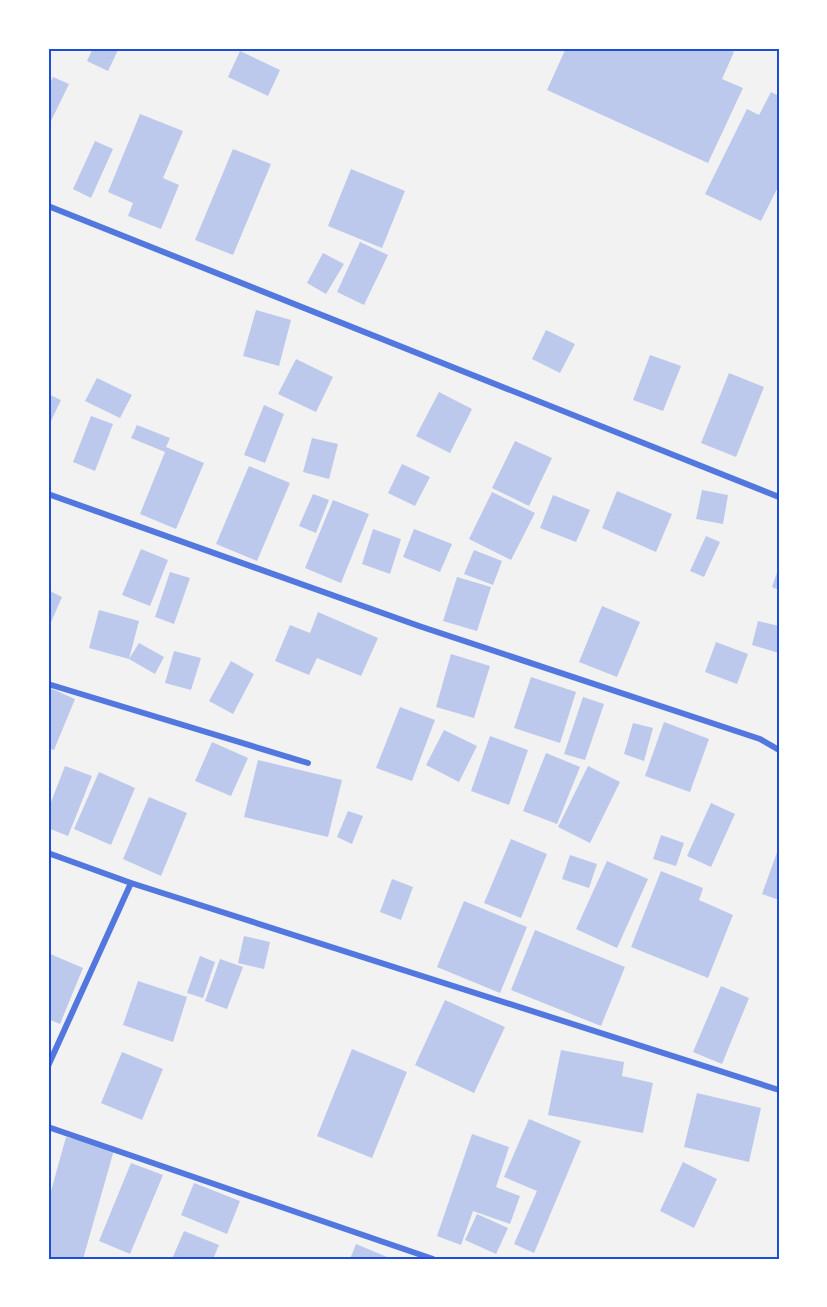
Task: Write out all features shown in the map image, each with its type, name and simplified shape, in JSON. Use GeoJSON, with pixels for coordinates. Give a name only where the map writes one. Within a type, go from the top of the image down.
{"type":"FeatureCollection","features":[{"type":"Feature","properties":{"kind":"street"},"geometry":{"type":"LineString","coordinates":[[48,206],[779,497]]}},
{"type":"Feature","properties":{"kind":"street"},"geometry":{"type":"LineString","coordinates":[[48,494],[419,626],[760,740],[779,750]]}},
{"type":"Feature","properties":{"kind":"street"},"geometry":{"type":"LineString","coordinates":[[48,684],[308,763]]}},
{"type":"Feature","properties":{"kind":"street"},"geometry":{"type":"LineString","coordinates":[[48,853],[131,883],[779,1090]]}},
{"type":"Feature","properties":{"kind":"street"},"geometry":{"type":"LineString","coordinates":[[48,1066],[131,883]]}},
{"type":"Feature","properties":{"kind":"street"},"geometry":{"type":"LineString","coordinates":[[48,1127],[433,1259]]}},
{"type":"Feature","properties":{"kind":"building"},"geometry":{"type":"Polygon","coordinates":[[[93,48],[119,48],[108,71],[87,61],[93,48]]]}},
{"type":"Feature","properties":{"kind":"building"},"geometry":{"type":"Polygon","coordinates":[[[566,48],[726,48],[734,52],[722,79],[743,88],[708,163],[547,90],[566,48]]]}},
{"type":"Feature","properties":{"kind":"building"},"geometry":{"type":"Polygon","coordinates":[[[240,51],[280,70],[268,96],[228,77],[240,51]]]}},
{"type":"Feature","properties":{"kind":"building"},"geometry":{"type":"Polygon","coordinates":[[[53,77],[69,84],[48,127],[48,87],[53,77]]]}},
{"type":"Feature","properties":{"kind":"building"},"geometry":{"type":"Polygon","coordinates":[[[771,92],[779,96],[779,185],[761,221],[705,194],[747,109],[759,115],[771,92]]]}},
{"type":"Feature","properties":{"kind":"building"},"geometry":{"type":"Polygon","coordinates":[[[140,114],[183,131],[163,178],[179,185],[161,229],[128,216],[133,203],[108,192],[140,114]]]}},
{"type":"Feature","properties":{"kind":"building"},"geometry":{"type":"Polygon","coordinates":[[[95,141],[113,149],[91,198],[73,189],[95,141]]]}},
{"type":"Feature","properties":{"kind":"building"},"geometry":{"type":"Polygon","coordinates":[[[233,149],[271,164],[233,255],[195,240],[233,149]]]}},
{"type":"Feature","properties":{"kind":"building"},"geometry":{"type":"Polygon","coordinates":[[[351,169],[405,191],[382,248],[328,226],[351,169]]]}},
{"type":"Feature","properties":{"kind":"building"},"geometry":{"type":"Polygon","coordinates":[[[360,242],[388,255],[364,305],[337,292],[360,242]]]}},
{"type":"Feature","properties":{"kind":"building"},"geometry":{"type":"Polygon","coordinates":[[[323,253],[344,264],[326,294],[307,283],[323,253]]]}},
{"type":"Feature","properties":{"kind":"building"},"geometry":{"type":"Polygon","coordinates":[[[256,310],[291,320],[279,366],[243,356],[256,310]]]}},
{"type":"Feature","properties":{"kind":"building"},"geometry":{"type":"Polygon","coordinates":[[[546,330],[575,344],[560,373],[532,359],[546,330]]]}},
{"type":"Feature","properties":{"kind":"building"},"geometry":{"type":"Polygon","coordinates":[[[650,355],[681,366],[663,411],[633,400],[650,355]]]}},
{"type":"Feature","properties":{"kind":"building"},"geometry":{"type":"Polygon","coordinates":[[[296,359],[333,377],[316,412],[278,394],[296,359]]]}},
{"type":"Feature","properties":{"kind":"building"},"geometry":{"type":"Polygon","coordinates":[[[729,373],[764,387],[736,457],[701,443],[729,373]]]}},
{"type":"Feature","properties":{"kind":"building"},"geometry":{"type":"Polygon","coordinates":[[[97,378],[132,395],[120,418],[85,401],[97,378]]]}},
{"type":"Feature","properties":{"kind":"building"},"geometry":{"type":"Polygon","coordinates":[[[439,392],[472,409],[450,453],[416,436],[439,392]]]}},
{"type":"Feature","properties":{"kind":"building"},"geometry":{"type":"Polygon","coordinates":[[[48,394],[61,400],[48,427],[48,394]]]}},
{"type":"Feature","properties":{"kind":"building"},"geometry":{"type":"Polygon","coordinates":[[[264,405],[284,414],[265,463],[244,455],[264,405]]]}},
{"type":"Feature","properties":{"kind":"building"},"geometry":{"type":"Polygon","coordinates":[[[91,416],[113,424],[95,471],[73,462],[91,416]]]}},
{"type":"Feature","properties":{"kind":"building"},"geometry":{"type":"Polygon","coordinates":[[[137,425],[170,438],[166,447],[204,463],[176,529],[140,514],[165,452],[131,438],[137,425]]]}},
{"type":"Feature","properties":{"kind":"building"},"geometry":{"type":"Polygon","coordinates":[[[312,438],[338,444],[329,479],[303,472],[312,438]]]}},
{"type":"Feature","properties":{"kind":"building"},"geometry":{"type":"Polygon","coordinates":[[[515,441],[552,458],[529,506],[492,488],[515,441]]]}},
{"type":"Feature","properties":{"kind":"building"},"geometry":{"type":"Polygon","coordinates":[[[402,464],[430,477],[415,506],[388,493],[402,464]]]}},
{"type":"Feature","properties":{"kind":"building"},"geometry":{"type":"Polygon","coordinates":[[[249,466],[290,483],[257,561],[216,544],[249,466]]]}},
{"type":"Feature","properties":{"kind":"building"},"geometry":{"type":"Polygon","coordinates":[[[702,490],[728,495],[723,524],[696,519],[702,490]]]}},
{"type":"Feature","properties":{"kind":"building"},"geometry":{"type":"Polygon","coordinates":[[[617,491],[672,514],[656,552],[602,528],[617,491]]]}},
{"type":"Feature","properties":{"kind":"building"},"geometry":{"type":"Polygon","coordinates":[[[492,492],[535,513],[511,560],[469,539],[492,492]]]}},
{"type":"Feature","properties":{"kind":"building"},"geometry":{"type":"Polygon","coordinates":[[[313,494],[329,500],[316,533],[299,526],[313,494]]]}},
{"type":"Feature","properties":{"kind":"building"},"geometry":{"type":"Polygon","coordinates":[[[553,495],[590,510],[576,542],[540,528],[553,495]]]}},
{"type":"Feature","properties":{"kind":"building"},"geometry":{"type":"Polygon","coordinates":[[[333,500],[369,514],[341,583],[305,568],[333,500]]]}},
{"type":"Feature","properties":{"kind":"building"},"geometry":{"type":"Polygon","coordinates":[[[373,529],[401,539],[390,574],[362,564],[373,529]]]}},
{"type":"Feature","properties":{"kind":"building"},"geometry":{"type":"Polygon","coordinates":[[[414,529],[452,544],[440,572],[403,557],[414,529]]]}},
{"type":"Feature","properties":{"kind":"building"},"geometry":{"type":"Polygon","coordinates":[[[706,536],[720,542],[704,577],[690,571],[706,536]]]}},
{"type":"Feature","properties":{"kind":"building"},"geometry":{"type":"Polygon","coordinates":[[[141,549],[168,560],[150,606],[122,595],[141,549]]]}},
{"type":"Feature","properties":{"kind":"building"},"geometry":{"type":"Polygon","coordinates":[[[474,550],[502,561],[493,585],[464,574],[474,550]]]}},
{"type":"Feature","properties":{"kind":"building"},"geometry":{"type":"Polygon","coordinates":[[[779,567],[779,590],[772,587],[779,567]]]}},
{"type":"Feature","properties":{"kind":"building"},"geometry":{"type":"Polygon","coordinates":[[[170,572],[190,578],[174,624],[155,617],[170,572]]]}},
{"type":"Feature","properties":{"kind":"building"},"geometry":{"type":"Polygon","coordinates":[[[457,577],[491,587],[477,631],[443,621],[457,577]]]}},
{"type":"Feature","properties":{"kind":"building"},"geometry":{"type":"Polygon","coordinates":[[[48,590],[62,597],[48,629],[48,590]]]}},
{"type":"Feature","properties":{"kind":"building"},"geometry":{"type":"Polygon","coordinates":[[[602,606],[640,622],[617,677],[579,662],[602,606]]]}},
{"type":"Feature","properties":{"kind":"building"},"geometry":{"type":"Polygon","coordinates":[[[99,610],[139,621],[129,659],[89,648],[99,610]]]}},
{"type":"Feature","properties":{"kind":"building"},"geometry":{"type":"Polygon","coordinates":[[[318,612],[378,638],[361,676],[317,658],[309,675],[275,661],[290,625],[310,633],[318,612]]]}},
{"type":"Feature","properties":{"kind":"building"},"geometry":{"type":"Polygon","coordinates":[[[758,621],[779,626],[779,653],[752,645],[758,621]]]}},
{"type":"Feature","properties":{"kind":"building"},"geometry":{"type":"Polygon","coordinates":[[[716,642],[748,654],[737,684],[705,672],[716,642]]]}},
{"type":"Feature","properties":{"kind":"building"},"geometry":{"type":"Polygon","coordinates":[[[139,643],[164,657],[155,674],[129,659],[139,643]]]}},
{"type":"Feature","properties":{"kind":"building"},"geometry":{"type":"Polygon","coordinates":[[[174,651],[201,658],[191,690],[165,683],[174,651]]]}},
{"type":"Feature","properties":{"kind":"building"},"geometry":{"type":"Polygon","coordinates":[[[451,654],[490,666],[474,718],[436,707],[451,654]]]}},
{"type":"Feature","properties":{"kind":"building"},"geometry":{"type":"Polygon","coordinates":[[[231,661],[254,674],[233,714],[209,701],[231,661]]]}},
{"type":"Feature","properties":{"kind":"building"},"geometry":{"type":"Polygon","coordinates":[[[531,677],[576,692],[560,743],[514,728],[531,677]]]}},
{"type":"Feature","properties":{"kind":"building"},"geometry":{"type":"Polygon","coordinates":[[[48,687],[75,699],[54,750],[48,748],[48,687]]]}},
{"type":"Feature","properties":{"kind":"building"},"geometry":{"type":"Polygon","coordinates":[[[583,697],[604,704],[585,760],[564,754],[583,697]]]}},
{"type":"Feature","properties":{"kind":"building"},"geometry":{"type":"Polygon","coordinates":[[[400,707],[435,720],[412,781],[376,768],[400,707]]]}},
{"type":"Feature","properties":{"kind":"building"},"geometry":{"type":"Polygon","coordinates":[[[664,722],[709,739],[690,792],[645,776],[664,722]]]}},
{"type":"Feature","properties":{"kind":"building"},"geometry":{"type":"Polygon","coordinates":[[[633,723],[653,728],[644,761],[624,754],[633,723]]]}},
{"type":"Feature","properties":{"kind":"building"},"geometry":{"type":"Polygon","coordinates":[[[444,730],[477,746],[459,782],[426,765],[444,730]]]}},
{"type":"Feature","properties":{"kind":"building"},"geometry":{"type":"Polygon","coordinates":[[[490,736],[528,750],[509,805],[471,791],[490,736]]]}},
{"type":"Feature","properties":{"kind":"building"},"geometry":{"type":"Polygon","coordinates":[[[212,742],[248,758],[231,796],[195,781],[212,742]]]}},
{"type":"Feature","properties":{"kind":"building"},"geometry":{"type":"Polygon","coordinates":[[[546,753],[580,767],[557,824],[523,811],[546,753]]]}},
{"type":"Feature","properties":{"kind":"building"},"geometry":{"type":"Polygon","coordinates":[[[258,760],[342,780],[328,837],[244,817],[258,760]]]}},
{"type":"Feature","properties":{"kind":"building"},"geometry":{"type":"Polygon","coordinates":[[[65,766],[92,776],[68,836],[48,828],[48,810],[65,766]]]}},
{"type":"Feature","properties":{"kind":"building"},"geometry":{"type":"Polygon","coordinates":[[[588,766],[620,782],[590,843],[558,827],[588,766]]]}},
{"type":"Feature","properties":{"kind":"building"},"geometry":{"type":"Polygon","coordinates":[[[99,772],[135,788],[111,845],[74,829],[99,772]]]}},
{"type":"Feature","properties":{"kind":"building"},"geometry":{"type":"Polygon","coordinates":[[[149,797],[187,813],[161,876],[123,859],[149,797]]]}},
{"type":"Feature","properties":{"kind":"building"},"geometry":{"type":"Polygon","coordinates":[[[711,803],[735,814],[711,867],[687,856],[711,803]]]}},
{"type":"Feature","properties":{"kind":"building"},"geometry":{"type":"Polygon","coordinates":[[[348,811],[363,816],[352,844],[337,837],[348,811]]]}},
{"type":"Feature","properties":{"kind":"building"},"geometry":{"type":"Polygon","coordinates":[[[661,835],[684,843],[676,866],[653,859],[661,835]]]}},
{"type":"Feature","properties":{"kind":"building"},"geometry":{"type":"Polygon","coordinates":[[[511,839],[547,854],[521,918],[484,903],[511,839]]]}},
{"type":"Feature","properties":{"kind":"building"},"geometry":{"type":"Polygon","coordinates":[[[779,847],[779,900],[762,894],[779,847]]]}},
{"type":"Feature","properties":{"kind":"building"},"geometry":{"type":"Polygon","coordinates":[[[570,855],[597,864],[589,888],[562,879],[570,855]]]}},
{"type":"Feature","properties":{"kind":"building"},"geometry":{"type":"Polygon","coordinates":[[[607,861],[648,879],[617,948],[576,929],[607,861]]]}},
{"type":"Feature","properties":{"kind":"building"},"geometry":{"type":"Polygon","coordinates":[[[661,871],[703,888],[699,900],[733,915],[708,978],[631,947],[661,871]]]}},
{"type":"Feature","properties":{"kind":"building"},"geometry":{"type":"Polygon","coordinates":[[[392,879],[413,887],[401,920],[380,912],[392,879]]]}},
{"type":"Feature","properties":{"kind":"building"},"geometry":{"type":"Polygon","coordinates":[[[464,901],[527,927],[500,993],[437,967],[464,901]]]}},
{"type":"Feature","properties":{"kind":"building"},"geometry":{"type":"Polygon","coordinates":[[[535,930],[625,967],[601,1026],[511,990],[535,930]]]}},
{"type":"Feature","properties":{"kind":"building"},"geometry":{"type":"Polygon","coordinates":[[[244,936],[270,942],[264,969],[238,963],[244,936]]]}},
{"type":"Feature","properties":{"kind":"building"},"geometry":{"type":"Polygon","coordinates":[[[48,953],[83,968],[60,1024],[48,1019],[48,953]]]}},
{"type":"Feature","properties":{"kind":"building"},"geometry":{"type":"Polygon","coordinates":[[[200,956],[215,962],[203,998],[187,993],[200,956]]]}},
{"type":"Feature","properties":{"kind":"building"},"geometry":{"type":"Polygon","coordinates":[[[220,959],[243,967],[227,1009],[205,1001],[220,959]]]}},
{"type":"Feature","properties":{"kind":"building"},"geometry":{"type":"Polygon","coordinates":[[[138,981],[187,997],[173,1042],[123,1025],[138,981]]]}},
{"type":"Feature","properties":{"kind":"building"},"geometry":{"type":"Polygon","coordinates":[[[721,986],[749,998],[722,1064],[693,1052],[721,986]]]}},
{"type":"Feature","properties":{"kind":"building"},"geometry":{"type":"Polygon","coordinates":[[[445,1000],[505,1027],[474,1093],[415,1065],[445,1000]]]}},
{"type":"Feature","properties":{"kind":"building"},"geometry":{"type":"Polygon","coordinates":[[[352,1049],[407,1072],[372,1158],[317,1136],[352,1049]]]}},
{"type":"Feature","properties":{"kind":"building"},"geometry":{"type":"Polygon","coordinates":[[[561,1050],[624,1062],[622,1076],[653,1083],[643,1133],[548,1115],[561,1050]]]}},
{"type":"Feature","properties":{"kind":"building"},"geometry":{"type":"Polygon","coordinates":[[[122,1052],[163,1069],[142,1120],[101,1103],[122,1052]]]}},
{"type":"Feature","properties":{"kind":"building"},"geometry":{"type":"Polygon","coordinates":[[[697,1093],[761,1108],[749,1162],[684,1147],[697,1093]]]}},
{"type":"Feature","properties":{"kind":"building"},"geometry":{"type":"Polygon","coordinates":[[[529,1119],[581,1141],[534,1253],[514,1244],[537,1191],[504,1177],[529,1119]]]}},
{"type":"Feature","properties":{"kind":"building"},"geometry":{"type":"Polygon","coordinates":[[[472,1134],[509,1147],[496,1187],[520,1196],[510,1224],[473,1211],[461,1245],[437,1236],[472,1134]]]}},
{"type":"Feature","properties":{"kind":"building"},"geometry":{"type":"Polygon","coordinates":[[[66,1137],[114,1150],[83,1259],[48,1259],[48,1202],[66,1137]]]}},
{"type":"Feature","properties":{"kind":"building"},"geometry":{"type":"Polygon","coordinates":[[[683,1162],[717,1179],[694,1228],[660,1211],[683,1162]]]}},
{"type":"Feature","properties":{"kind":"building"},"geometry":{"type":"Polygon","coordinates":[[[131,1163],[163,1175],[130,1254],[99,1241],[131,1163]]]}},
{"type":"Feature","properties":{"kind":"building"},"geometry":{"type":"Polygon","coordinates":[[[194,1183],[240,1201],[227,1234],[181,1215],[194,1183]]]}},
{"type":"Feature","properties":{"kind":"building"},"geometry":{"type":"Polygon","coordinates":[[[477,1214],[508,1228],[496,1254],[465,1240],[477,1214]]]}},
{"type":"Feature","properties":{"kind":"building"},"geometry":{"type":"Polygon","coordinates":[[[184,1231],[219,1245],[213,1259],[172,1259],[184,1231]]]}},
{"type":"Feature","properties":{"kind":"building"},"geometry":{"type":"Polygon","coordinates":[[[356,1244],[392,1259],[350,1259],[356,1244]]]}}]}
